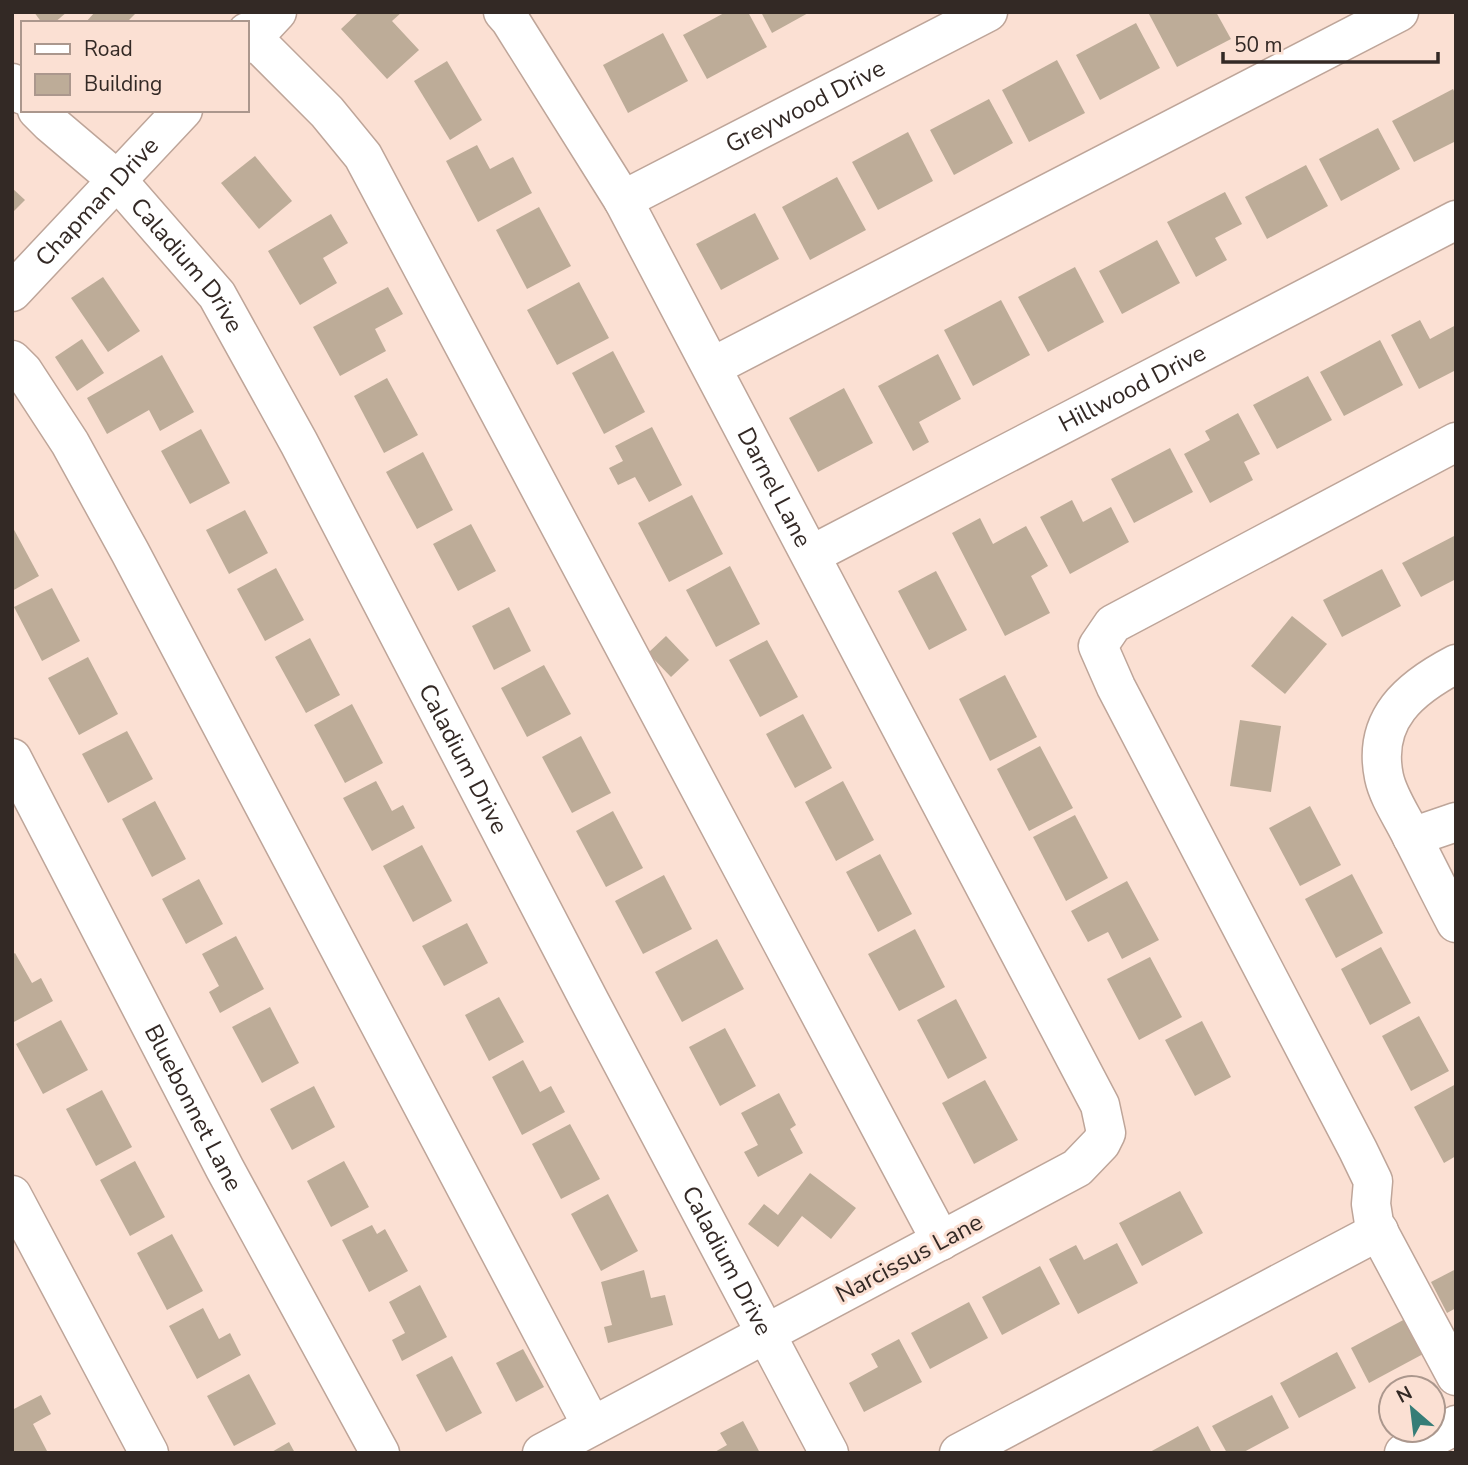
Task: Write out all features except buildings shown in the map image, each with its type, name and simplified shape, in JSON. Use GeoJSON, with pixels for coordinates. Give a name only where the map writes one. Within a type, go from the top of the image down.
{"type":"FeatureCollection","features":[{"type":"Feature","properties":{"kind":"street","name":"Greywood Drive"},"geometry":{"type":"LineString","coordinates":[[623,200],[988,12]]}},
{"type":"Feature","properties":{"kind":"street"},"geometry":{"type":"LineString","coordinates":[[712,367],[1399,12]]}},
{"type":"Feature","properties":{"kind":"street","name":"Darnel Lane"},"geometry":{"type":"LineString","coordinates":[[513,15],[623,200],[1029,971]]}},
{"type":"Feature","properties":{"kind":"street"},"geometry":{"type":"LineString","coordinates":[[248,27],[327,112],[363,156],[940,1241]]}},
{"type":"Feature","properties":{"kind":"street","name":"Caladium Drive"},"geometry":{"type":"LineString","coordinates":[[39,112],[116,179],[217,295],[299,443],[829,1453]]}},
{"type":"Feature","properties":{"kind":"street","name":"Chapman Drive"},"geometry":{"type":"LineString","coordinates":[[12,292],[181,112]]}},
{"type":"Feature","properties":{"kind":"street","name":"Hillwood Drive"},"geometry":{"type":"LineString","coordinates":[[811,555],[1456,220]]}},
{"type":"Feature","properties":{"kind":"street"},"geometry":{"type":"LineString","coordinates":[[12,360],[23,371],[70,443],[131,552],[592,1426]]}},
{"type":"Feature","properties":{"kind":"street"},"geometry":{"type":"LineString","coordinates":[[1456,442],[1113,624],[1098,646],[1358,1150],[1373,1181],[1371,1204],[1374,1223],[1456,1376]]}},
{"type":"Feature","properties":{"kind":"street"},"geometry":{"type":"LineString","coordinates":[[1456,664],[1407,694],[1389,723],[1382,748],[1384,778],[1456,923]]}},
{"type":"Feature","properties":{"kind":"street","name":"Bluebonnet Lane"},"geometry":{"type":"LineString","coordinates":[[12,758],[225,1169],[380,1453]]}},
{"type":"Feature","properties":{"kind":"street"},"geometry":{"type":"LineString","coordinates":[[1412,837],[1456,822]]}},
{"type":"Feature","properties":{"kind":"street","name":"Narcissus Lane"},"geometry":{"type":"LineString","coordinates":[[542,1453],[1077,1168],[1101,1143],[1106,1133],[1100,1105],[1029,971]]}},
{"type":"Feature","properties":{"kind":"street"},"geometry":{"type":"LineString","coordinates":[[12,1195],[149,1453]]}},
{"type":"Feature","properties":{"kind":"street"},"geometry":{"type":"LineString","coordinates":[[959,1453],[1379,1231]]}},
{"type":"Feature","properties":{"kind":"street"},"geometry":{"type":"LineString","coordinates":[[1404,1453],[1456,1425]]}}]}
